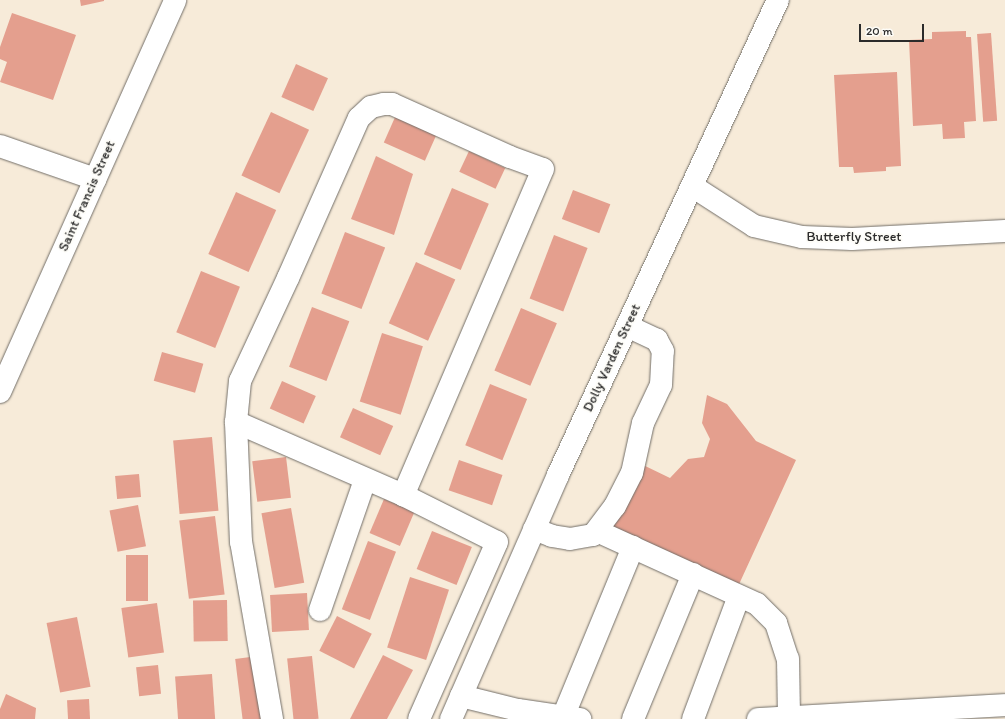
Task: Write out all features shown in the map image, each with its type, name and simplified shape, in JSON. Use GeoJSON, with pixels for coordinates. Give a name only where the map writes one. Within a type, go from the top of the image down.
{"type":"FeatureCollection","features":[{"type":"Feature","properties":{"kind":"street","name":"Saint Francis Street"},"geometry":{"type":"LineString","coordinates":[[0,392],[175,0]]}},
{"type":"Feature","properties":{"kind":"street","name":"Dolly Varden Street"},"geometry":{"type":"LineString","coordinates":[[451,719],[534,529],[778,0]]}},
{"type":"Feature","properties":{"kind":"street"},"geometry":{"type":"LineString","coordinates":[[272,719],[241,542],[236,422],[240,381],[359,118],[371,107],[384,104],[392,104],[516,160],[543,169],[403,495]]}},
{"type":"Feature","properties":{"kind":"street"},"geometry":{"type":"LineString","coordinates":[[0,146],[95,179]]}},
{"type":"Feature","properties":{"kind":"street","name":"Butterfly Street"},"geometry":{"type":"LineString","coordinates":[[692,186],[754,226],[802,237],[852,239],[1005,231]]}},
{"type":"Feature","properties":{"kind":"street"},"geometry":{"type":"LineString","coordinates":[[534,529],[552,536],[570,539],[593,535],[615,506],[632,472],[643,423],[661,385],[663,351],[657,340],[627,326]]}},
{"type":"Feature","properties":{"kind":"street"},"geometry":{"type":"LineString","coordinates":[[236,422],[365,480],[403,495],[497,542],[419,719]]}},
{"type":"Feature","properties":{"kind":"street"},"geometry":{"type":"LineString","coordinates":[[320,610],[365,480]]}},
{"type":"Feature","properties":{"kind":"street"},"geometry":{"type":"LineString","coordinates":[[597,531],[757,604],[776,623],[788,659],[789,717]]}},
{"type":"Feature","properties":{"kind":"street"},"geometry":{"type":"LineString","coordinates":[[461,696],[518,710],[572,718],[633,547]]}},
{"type":"Feature","properties":{"kind":"street"},"geometry":{"type":"LineString","coordinates":[[633,719],[693,574]]}},
{"type":"Feature","properties":{"kind":"street"},"geometry":{"type":"LineString","coordinates":[[693,719],[740,596]]}},
{"type":"Feature","properties":{"kind":"street"},"geometry":{"type":"LineString","coordinates":[[758,719],[1005,705]]}},
{"type":"Feature","properties":{"kind":"building"},"geometry":{"type":"Polygon","coordinates":[[[80,0],[104,0],[104,1],[81,6],[80,0]]]}},
{"type":"Feature","properties":{"kind":"building"},"geometry":{"type":"Polygon","coordinates":[[[12,13],[76,35],[53,100],[0,82],[7,62],[0,59],[0,47],[12,13]]]}},
{"type":"Feature","properties":{"kind":"building"},"geometry":{"type":"Polygon","coordinates":[[[966,31],[966,37],[971,37],[976,121],[964,122],[965,138],[943,139],[942,124],[913,126],[909,40],[932,39],[932,32],[966,31]]]}},
{"type":"Feature","properties":{"kind":"building"},"geometry":{"type":"Polygon","coordinates":[[[991,33],[997,121],[983,122],[977,34],[991,33]]]}},
{"type":"Feature","properties":{"kind":"building"},"geometry":{"type":"Polygon","coordinates":[[[296,64],[328,78],[313,111],[281,97],[296,64]]]}},
{"type":"Feature","properties":{"kind":"building"},"geometry":{"type":"Polygon","coordinates":[[[897,72],[901,166],[886,167],[886,171],[854,173],[853,167],[839,167],[834,75],[897,72]]]}},
{"type":"Feature","properties":{"kind":"building"},"geometry":{"type":"Polygon","coordinates":[[[271,112],[309,130],[279,193],[241,175],[271,112]]]}},
{"type":"Feature","properties":{"kind":"building"},"geometry":{"type":"Polygon","coordinates":[[[396,115],[437,133],[425,161],[384,142],[396,115]]]}},
{"type":"Feature","properties":{"kind":"building"},"geometry":{"type":"Polygon","coordinates":[[[469,151],[505,168],[496,189],[459,172],[469,151]]]}},
{"type":"Feature","properties":{"kind":"building"},"geometry":{"type":"Polygon","coordinates":[[[376,156],[413,174],[394,235],[351,219],[376,156]]]}},
{"type":"Feature","properties":{"kind":"building"},"geometry":{"type":"Polygon","coordinates":[[[452,188],[489,204],[461,270],[424,254],[452,188]]]}},
{"type":"Feature","properties":{"kind":"building"},"geometry":{"type":"Polygon","coordinates":[[[573,190],[610,204],[599,233],[562,219],[573,190]]]}},
{"type":"Feature","properties":{"kind":"building"},"geometry":{"type":"Polygon","coordinates":[[[236,192],[276,210],[249,272],[208,254],[236,192]]]}},
{"type":"Feature","properties":{"kind":"building"},"geometry":{"type":"Polygon","coordinates":[[[345,232],[385,247],[361,309],[321,294],[345,232]]]}},
{"type":"Feature","properties":{"kind":"building"},"geometry":{"type":"Polygon","coordinates":[[[554,235],[588,248],[563,311],[530,298],[554,235]]]}},
{"type":"Feature","properties":{"kind":"building"},"geometry":{"type":"Polygon","coordinates":[[[416,262],[455,279],[428,341],[389,323],[416,262]]]}},
{"type":"Feature","properties":{"kind":"building"},"geometry":{"type":"Polygon","coordinates":[[[201,271],[240,287],[215,348],[176,332],[201,271]]]}},
{"type":"Feature","properties":{"kind":"building"},"geometry":{"type":"Polygon","coordinates":[[[312,307],[349,321],[326,381],[289,367],[312,307]]]}},
{"type":"Feature","properties":{"kind":"building"},"geometry":{"type":"Polygon","coordinates":[[[521,308],[557,323],[530,386],[494,371],[521,308]]]}},
{"type":"Feature","properties":{"kind":"building"},"geometry":{"type":"Polygon","coordinates":[[[382,333],[423,346],[401,415],[360,401],[382,333]]]}},
{"type":"Feature","properties":{"kind":"building"},"geometry":{"type":"Polygon","coordinates":[[[162,352],[203,364],[195,393],[154,381],[162,352]]]}},
{"type":"Feature","properties":{"kind":"building"},"geometry":{"type":"Polygon","coordinates":[[[282,381],[316,396],[304,423],[270,408],[282,381]]]}},
{"type":"Feature","properties":{"kind":"building"},"geometry":{"type":"Polygon","coordinates":[[[490,384],[527,399],[502,460],[465,445],[490,384]]]}},
{"type":"Feature","properties":{"kind":"building"},"geometry":{"type":"Polygon","coordinates":[[[707,395],[727,404],[756,441],[796,460],[735,593],[607,533],[639,463],[670,478],[688,459],[704,457],[710,439],[702,423],[707,395]]]}},
{"type":"Feature","properties":{"kind":"building"},"geometry":{"type":"Polygon","coordinates":[[[353,408],[393,426],[380,455],[340,437],[353,408]]]}},
{"type":"Feature","properties":{"kind":"building"},"geometry":{"type":"Polygon","coordinates":[[[212,437],[218,511],[180,514],[173,440],[212,437]]]}},
{"type":"Feature","properties":{"kind":"building"},"geometry":{"type":"Polygon","coordinates":[[[286,457],[291,498],[257,502],[252,461],[286,457]]]}},
{"type":"Feature","properties":{"kind":"building"},"geometry":{"type":"Polygon","coordinates":[[[459,460],[502,475],[492,505],[449,490],[459,460]]]}},
{"type":"Feature","properties":{"kind":"building"},"geometry":{"type":"Polygon","coordinates":[[[139,474],[141,497],[117,499],[115,476],[139,474]]]}},
{"type":"Feature","properties":{"kind":"building"},"geometry":{"type":"Polygon","coordinates":[[[384,499],[414,512],[400,546],[370,533],[384,499]]]}},
{"type":"Feature","properties":{"kind":"building"},"geometry":{"type":"Polygon","coordinates":[[[138,505],[146,546],[118,552],[110,511],[138,505]]]}},
{"type":"Feature","properties":{"kind":"building"},"geometry":{"type":"Polygon","coordinates":[[[291,508],[304,583],[275,588],[261,513],[291,508]]]}},
{"type":"Feature","properties":{"kind":"building"},"geometry":{"type":"Polygon","coordinates":[[[215,516],[225,594],[189,599],[179,520],[215,516]]]}},
{"type":"Feature","properties":{"kind":"building"},"geometry":{"type":"Polygon","coordinates":[[[432,531],[472,547],[457,585],[417,569],[432,531]]]}},
{"type":"Feature","properties":{"kind":"building"},"geometry":{"type":"Polygon","coordinates":[[[368,541],[396,552],[370,620],[342,609],[368,541]]]}},
{"type":"Feature","properties":{"kind":"building"},"geometry":{"type":"Polygon","coordinates":[[[126,555],[148,555],[148,601],[126,601],[126,555]]]}},
{"type":"Feature","properties":{"kind":"building"},"geometry":{"type":"Polygon","coordinates":[[[410,577],[449,590],[426,660],[387,647],[410,577]]]}},
{"type":"Feature","properties":{"kind":"building"},"geometry":{"type":"Polygon","coordinates":[[[307,593],[309,630],[272,632],[270,595],[307,593]]]}},
{"type":"Feature","properties":{"kind":"building"},"geometry":{"type":"Polygon","coordinates":[[[227,600],[228,641],[194,642],[193,601],[227,600]]]}},
{"type":"Feature","properties":{"kind":"building"},"geometry":{"type":"Polygon","coordinates":[[[157,603],[164,653],[128,658],[121,608],[157,603]]]}},
{"type":"Feature","properties":{"kind":"building"},"geometry":{"type":"Polygon","coordinates":[[[337,616],[372,634],[354,668],[319,651],[337,616]]]}},
{"type":"Feature","properties":{"kind":"building"},"geometry":{"type":"Polygon","coordinates":[[[77,617],[91,687],[60,693],[47,623],[77,617]]]}},
{"type":"Feature","properties":{"kind":"building"},"geometry":{"type":"Polygon","coordinates":[[[383,655],[413,670],[387,719],[350,719],[383,655]]]}},
{"type":"Feature","properties":{"kind":"building"},"geometry":{"type":"Polygon","coordinates":[[[259,656],[267,719],[243,719],[235,659],[259,656]]]}},
{"type":"Feature","properties":{"kind":"building"},"geometry":{"type":"Polygon","coordinates":[[[312,656],[319,719],[293,719],[287,659],[312,656]]]}},
{"type":"Feature","properties":{"kind":"building"},"geometry":{"type":"Polygon","coordinates":[[[158,665],[161,694],[139,696],[136,667],[158,665]]]}},
{"type":"Feature","properties":{"kind":"building"},"geometry":{"type":"Polygon","coordinates":[[[212,674],[215,719],[178,719],[175,677],[212,674]]]}},
{"type":"Feature","properties":{"kind":"building"},"geometry":{"type":"Polygon","coordinates":[[[6,694],[36,708],[35,719],[0,719],[0,709],[6,694]]]}},
{"type":"Feature","properties":{"kind":"building"},"geometry":{"type":"Polygon","coordinates":[[[89,699],[90,719],[68,719],[67,700],[89,699]]]}}]}
